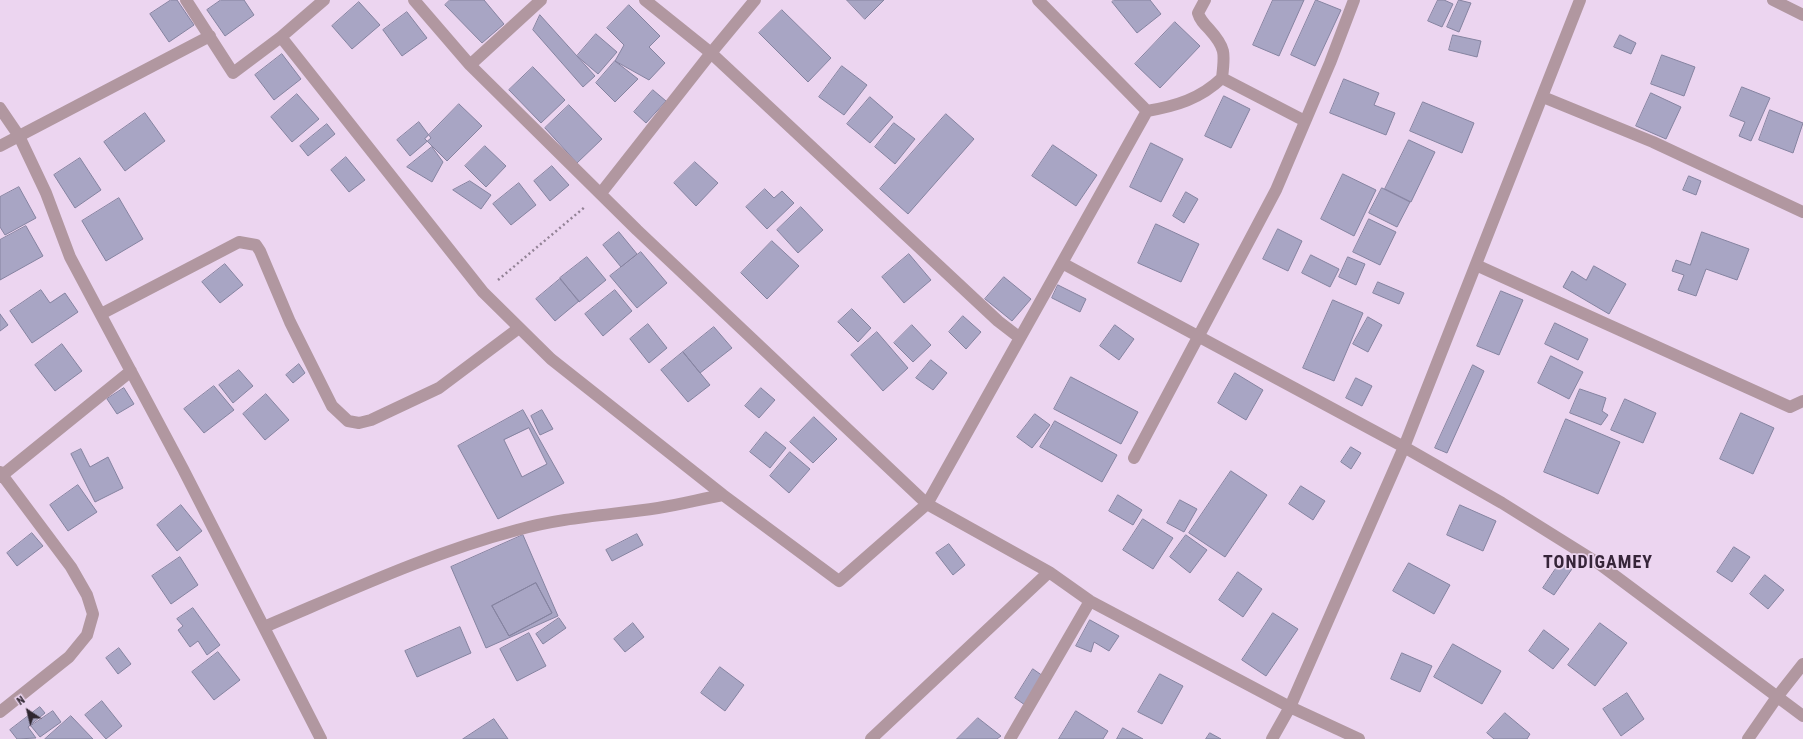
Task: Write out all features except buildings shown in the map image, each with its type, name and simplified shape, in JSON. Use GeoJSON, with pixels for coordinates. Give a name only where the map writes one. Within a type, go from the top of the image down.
{"type":"FeatureCollection","features":[{"type":"Feature","properties":{"kind":"street"},"geometry":{"type":"LineString","coordinates":[[186,0],[233,73],[281,37],[324,0]]}},
{"type":"Feature","properties":{"kind":"street"},"geometry":{"type":"LineString","coordinates":[[414,0],[470,66],[637,230],[927,504],[1049,572],[1090,601],[1290,707],[1359,739]]}},
{"type":"Feature","properties":{"kind":"street"},"geometry":{"type":"LineString","coordinates":[[470,66],[541,0]]}},
{"type":"Feature","properties":{"kind":"street"},"geometry":{"type":"LineString","coordinates":[[645,0],[711,53],[998,321],[1020,338]]}},
{"type":"Feature","properties":{"kind":"street"},"geometry":{"type":"LineString","coordinates":[[601,193],[711,53],[755,0]]}},
{"type":"Feature","properties":{"kind":"street"},"geometry":{"type":"LineString","coordinates":[[1038,0],[1147,111]]}},
{"type":"Feature","properties":{"kind":"street"},"geometry":{"type":"LineString","coordinates":[[1147,111],[1170,107],[1200,96],[1222,78],[1224,57],[1222,45],[1200,19],[1198,13],[1205,0]]}},
{"type":"Feature","properties":{"kind":"street"},"geometry":{"type":"LineString","coordinates":[[1134,458],[1276,190],[1330,63],[1354,0]]}},
{"type":"Feature","properties":{"kind":"street"},"geometry":{"type":"LineString","coordinates":[[1272,739],[1290,707],[1404,447],[1580,0]]}},
{"type":"Feature","properties":{"kind":"street"},"geometry":{"type":"LineString","coordinates":[[1773,0],[1803,15]]}},
{"type":"Feature","properties":{"kind":"street"},"geometry":{"type":"LineString","coordinates":[[0,146],[210,36]]}},
{"type":"Feature","properties":{"kind":"street"},"geometry":{"type":"LineString","coordinates":[[281,37],[483,292],[551,360],[723,495],[839,581],[927,504],[1147,111]]}},
{"type":"Feature","properties":{"kind":"street"},"geometry":{"type":"LineString","coordinates":[[1222,78],[1305,121]]}},
{"type":"Feature","properties":{"kind":"street"},"geometry":{"type":"LineString","coordinates":[[1543,97],[1653,142],[1803,212]]}},
{"type":"Feature","properties":{"kind":"street"},"geometry":{"type":"LineString","coordinates":[[0,108],[19,136],[46,193],[70,258],[131,371],[321,739]]}},
{"type":"Feature","properties":{"kind":"street"},"geometry":{"type":"LineString","coordinates":[[101,314],[239,242],[256,245],[260,250],[290,322],[332,406],[348,421],[359,423],[371,420],[439,388],[519,328]]}},
{"type":"Feature","properties":{"kind":"street"},"geometry":{"type":"LineString","coordinates":[[1062,263],[1404,447],[1502,503],[1598,563],[1803,716]]}},
{"type":"Feature","properties":{"kind":"street"},"geometry":{"type":"LineString","coordinates":[[1476,265],[1790,407],[1803,401]]}},
{"type":"Feature","properties":{"kind":"street"},"geometry":{"type":"LineString","coordinates":[[0,712],[69,657],[87,635],[93,614],[86,595],[71,567],[1,474],[131,371]]}},
{"type":"Feature","properties":{"kind":"street"},"geometry":{"type":"LineString","coordinates":[[264,627],[372,581],[439,555],[518,529],[659,508],[723,495]]}},
{"type":"Feature","properties":{"kind":"street"},"geometry":{"type":"LineString","coordinates":[[871,739],[1049,572]]}},
{"type":"Feature","properties":{"kind":"street"},"geometry":{"type":"LineString","coordinates":[[1010,739],[1090,601]]}},
{"type":"Feature","properties":{"kind":"street"},"geometry":{"type":"LineString","coordinates":[[1748,739],[1777,697],[1803,664]]}},
{"type":"Feature","properties":{"kind":"path"},"geometry":{"type":"LineString","coordinates":[[483,292],[601,193]]}},
{"type":"Feature","properties":{"kind":"district","name":"TONDIGAMEY"},"geometry":{"type":"Point","coordinates":[1598,563]}}]}
